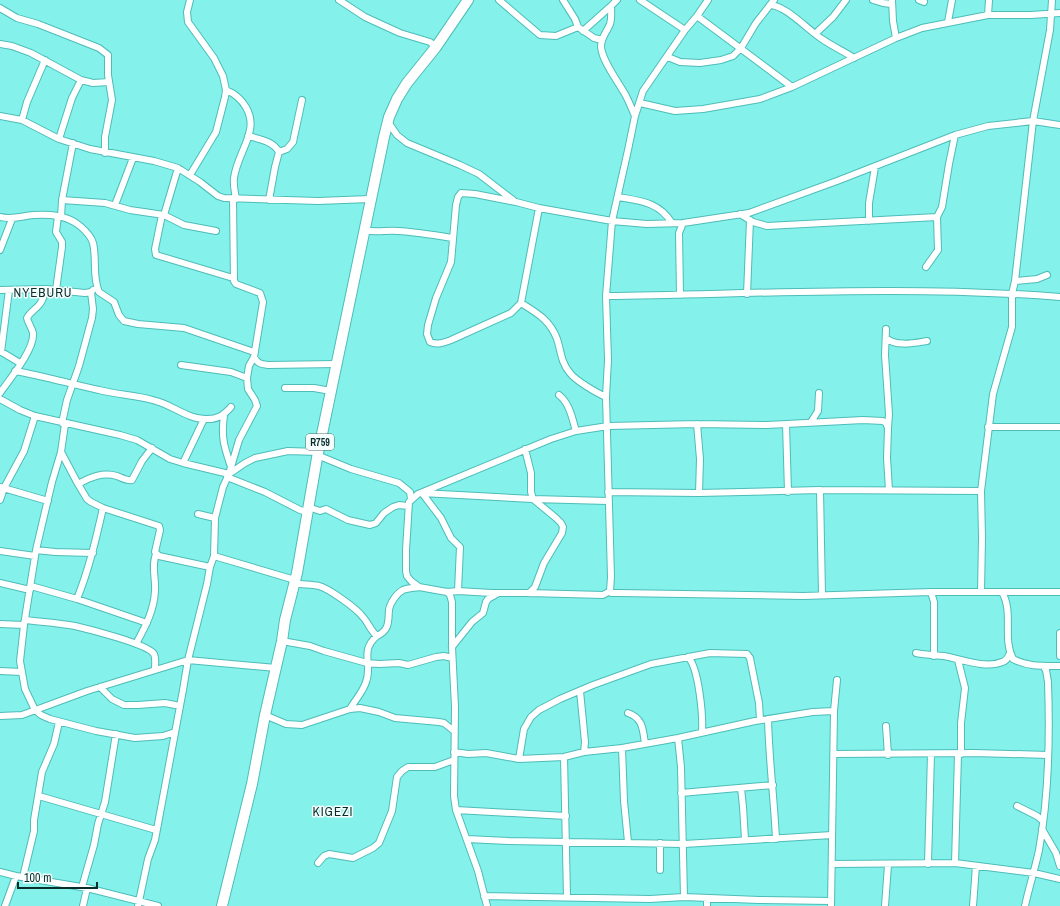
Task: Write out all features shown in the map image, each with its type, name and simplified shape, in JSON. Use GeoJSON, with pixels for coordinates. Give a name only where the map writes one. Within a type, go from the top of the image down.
{"type":"FeatureCollection","features":[{"type":"Feature","properties":{"kind":"main road","name":"R759"},"geometry":{"type":"LineString","coordinates":[[222,906],[252,784],[282,641],[285,620],[297,573],[318,454],[363,230],[388,122],[397,98],[436,47],[468,0]]}},
{"type":"Feature","properties":{"kind":"street"},"geometry":{"type":"LineString","coordinates":[[190,0],[187,12],[188,22],[214,58],[223,76],[226,90],[216,132],[190,175]]}},
{"type":"Feature","properties":{"kind":"street"},"geometry":{"type":"LineString","coordinates":[[339,0],[365,17],[400,33],[430,42],[436,47]]}},
{"type":"Feature","properties":{"kind":"street"},"geometry":{"type":"LineString","coordinates":[[499,0],[540,35],[556,36],[580,29],[617,0]]}},
{"type":"Feature","properties":{"kind":"street"},"geometry":{"type":"LineString","coordinates":[[563,0],[580,29],[594,38],[602,40]]}},
{"type":"Feature","properties":{"kind":"street"},"geometry":{"type":"LineString","coordinates":[[640,0],[684,30]]}},
{"type":"Feature","properties":{"kind":"street"},"geometry":{"type":"LineString","coordinates":[[610,591],[608,426],[606,397],[608,360],[606,296],[612,221],[634,116],[640,103],[643,91],[668,57],[684,30],[697,16],[708,0]]}},
{"type":"Feature","properties":{"kind":"street"},"geometry":{"type":"LineString","coordinates":[[815,34],[833,17],[846,0]]}},
{"type":"Feature","properties":{"kind":"street"},"geometry":{"type":"LineString","coordinates":[[873,0],[883,4],[892,2],[896,38]]}},
{"type":"Feature","properties":{"kind":"street"},"geometry":{"type":"LineString","coordinates":[[948,22],[952,0]]}},
{"type":"Feature","properties":{"kind":"street"},"geometry":{"type":"LineString","coordinates":[[988,15],[989,0]]}},
{"type":"Feature","properties":{"kind":"street"},"geometry":{"type":"LineString","coordinates":[[981,592],[981,491],[988,427],[993,394],[1012,327],[1012,294],[1015,281],[1033,122],[1048,37],[1052,0]]}},
{"type":"Feature","properties":{"kind":"street"},"geometry":{"type":"LineString","coordinates":[[668,57],[680,62],[700,63],[721,60],[733,56],[741,48],[756,23],[772,2],[774,5],[783,9],[815,34],[854,58]]}},
{"type":"Feature","properties":{"kind":"street"},"geometry":{"type":"LineString","coordinates":[[611,6],[610,24],[602,40],[602,52],[625,95],[634,116]]}},
{"type":"Feature","properties":{"kind":"street"},"geometry":{"type":"LineString","coordinates":[[0,8],[17,18],[38,24],[99,48],[108,55],[109,82],[112,100],[105,153]]}},
{"type":"Feature","properties":{"kind":"street"},"geometry":{"type":"LineString","coordinates":[[640,103],[675,110],[703,109],[760,99],[792,87],[896,38],[922,28],[988,15],[1060,13]]}},
{"type":"Feature","properties":{"kind":"street"},"geometry":{"type":"LineString","coordinates":[[697,16],[792,87]]}},
{"type":"Feature","properties":{"kind":"street"},"geometry":{"type":"LineString","coordinates":[[0,44],[22,49],[81,80],[96,83],[109,82]]}},
{"type":"Feature","properties":{"kind":"street"},"geometry":{"type":"LineString","coordinates":[[22,120],[27,102],[45,60]]}},
{"type":"Feature","properties":{"kind":"street"},"geometry":{"type":"LineString","coordinates":[[59,139],[72,98],[81,80]]}},
{"type":"Feature","properties":{"kind":"street"},"geometry":{"type":"LineString","coordinates":[[139,904],[148,859],[156,830],[188,660],[214,556],[215,518],[221,493],[239,440],[257,406],[248,389],[248,378],[249,366],[254,355],[263,298],[260,293],[236,284],[233,278],[234,182],[235,173],[248,136],[250,123],[245,104],[238,97],[226,90]]}},
{"type":"Feature","properties":{"kind":"street"},"geometry":{"type":"LineString","coordinates":[[279,152],[287,149],[293,142],[302,100]]}},
{"type":"Feature","properties":{"kind":"street"},"geometry":{"type":"LineString","coordinates":[[0,116],[22,120],[59,139],[105,153],[154,161],[178,168],[218,196],[234,199],[318,201],[370,199]]}},
{"type":"Feature","properties":{"kind":"street"},"geometry":{"type":"LineString","coordinates":[[388,122],[397,135],[407,143],[478,174],[516,202]]}},
{"type":"Feature","properties":{"kind":"street"},"geometry":{"type":"LineString","coordinates":[[538,208],[521,303],[511,313],[451,340],[440,344],[430,342],[426,334],[436,298],[451,262],[452,238],[457,201],[460,193],[475,194],[538,208],[612,221],[648,224],[683,223],[749,213],[779,203],[955,135],[988,126],[1033,122],[1060,125]]}},
{"type":"Feature","properties":{"kind":"street"},"geometry":{"type":"LineString","coordinates":[[926,266],[938,250],[937,217],[942,207],[955,135]]}},
{"type":"Feature","properties":{"kind":"street"},"geometry":{"type":"LineString","coordinates":[[248,136],[275,146],[279,152],[269,200]]}},
{"type":"Feature","properties":{"kind":"street"},"geometry":{"type":"LineString","coordinates":[[56,290],[62,242],[56,232],[73,143]]}},
{"type":"Feature","properties":{"kind":"street"},"geometry":{"type":"LineString","coordinates":[[115,205],[133,158]]}},
{"type":"Feature","properties":{"kind":"street"},"geometry":{"type":"LineString","coordinates":[[869,221],[875,166]]}},
{"type":"Feature","properties":{"kind":"street"},"geometry":{"type":"LineString","coordinates":[[178,168],[163,215],[155,249],[156,254],[233,278]]}},
{"type":"Feature","properties":{"kind":"street"},"geometry":{"type":"LineString","coordinates":[[618,197],[651,204],[660,209],[672,223]]}},
{"type":"Feature","properties":{"kind":"street"},"geometry":{"type":"LineString","coordinates":[[62,200],[115,205],[130,210],[163,215],[184,225],[216,231]]}},
{"type":"Feature","properties":{"kind":"street"},"geometry":{"type":"LineString","coordinates":[[740,214],[763,226],[937,217]]}},
{"type":"Feature","properties":{"kind":"street"},"geometry":{"type":"LineString","coordinates":[[0,217],[12,219],[33,215],[60,216],[74,221],[90,236],[93,244],[96,283],[99,292],[115,304],[119,315],[124,321],[138,324],[184,328],[254,355],[257,362],[261,364],[336,364]]}},
{"type":"Feature","properties":{"kind":"street"},"geometry":{"type":"LineString","coordinates":[[0,250],[12,219]]}},
{"type":"Feature","properties":{"kind":"street"},"geometry":{"type":"LineString","coordinates":[[747,294],[750,220]]}},
{"type":"Feature","properties":{"kind":"street"},"geometry":{"type":"LineString","coordinates":[[680,295],[679,233],[683,223]]}},
{"type":"Feature","properties":{"kind":"street"},"geometry":{"type":"LineString","coordinates":[[363,230],[375,232],[396,231],[452,238]]}},
{"type":"Feature","properties":{"kind":"street"},"geometry":{"type":"LineString","coordinates":[[1015,281],[1037,279],[1047,275]]}},
{"type":"Feature","properties":{"kind":"street"},"geometry":{"type":"LineString","coordinates":[[96,283],[90,292],[93,309],[92,318],[79,366],[72,384],[64,423],[61,452],[52,482],[36,553],[21,652],[22,672],[27,693],[35,710],[41,715],[50,719],[135,738],[163,736],[175,732]]}},
{"type":"Feature","properties":{"kind":"street"},"geometry":{"type":"LineString","coordinates":[[0,290],[46,289],[85,293],[90,292]]}},
{"type":"Feature","properties":{"kind":"street"},"geometry":{"type":"LineString","coordinates":[[46,289],[42,302],[28,315],[28,322],[33,332],[29,349],[0,398],[20,410],[35,416],[137,440],[170,459],[228,475],[300,510],[326,510],[348,520],[370,525],[376,522],[384,513],[393,507],[399,505],[408,506]]}},
{"type":"Feature","properties":{"kind":"street"},"geometry":{"type":"LineString","coordinates":[[9,290],[1,352],[20,363]]}},
{"type":"Feature","properties":{"kind":"street"},"geometry":{"type":"LineString","coordinates":[[606,296],[856,291],[1012,294],[1060,298]]}},
{"type":"Feature","properties":{"kind":"street"},"geometry":{"type":"LineString","coordinates":[[521,303],[542,316],[549,326],[557,338],[562,361],[569,373],[606,397]]}},
{"type":"Feature","properties":{"kind":"street"},"geometry":{"type":"LineString","coordinates":[[886,329],[885,355],[889,414],[887,458],[889,490]]}},
{"type":"Feature","properties":{"kind":"street"},"geometry":{"type":"LineString","coordinates":[[886,338],[891,342],[897,343],[927,341]]}},
{"type":"Feature","properties":{"kind":"street"},"geometry":{"type":"LineString","coordinates":[[181,365],[231,372],[248,378]]}},
{"type":"Feature","properties":{"kind":"street"},"geometry":{"type":"LineString","coordinates":[[15,371],[44,376],[99,391],[122,393],[155,400],[192,416],[204,419],[224,415]]}},
{"type":"Feature","properties":{"kind":"street"},"geometry":{"type":"LineString","coordinates":[[285,388],[314,388],[331,391]]}},
{"type":"Feature","properties":{"kind":"street"},"geometry":{"type":"LineString","coordinates":[[811,422],[818,411],[819,393]]}},
{"type":"Feature","properties":{"kind":"street"},"geometry":{"type":"LineString","coordinates":[[559,395],[566,401],[576,431]]}},
{"type":"Feature","properties":{"kind":"street"},"geometry":{"type":"LineString","coordinates":[[231,407],[224,415],[222,429],[223,444],[231,466]]}},
{"type":"Feature","properties":{"kind":"street"},"geometry":{"type":"LineString","coordinates":[[0,500],[2,488],[24,451],[35,416]]}},
{"type":"Feature","properties":{"kind":"street"},"geometry":{"type":"LineString","coordinates":[[183,463],[204,419]]}},
{"type":"Feature","properties":{"kind":"street"},"geometry":{"type":"LineString","coordinates":[[419,587],[411,582],[406,571],[408,506],[411,499],[429,488],[551,439],[576,431],[608,426],[696,424],[766,425],[839,420],[877,420],[886,423],[888,428]]}},
{"type":"Feature","properties":{"kind":"street"},"geometry":{"type":"LineString","coordinates":[[696,424],[700,459],[699,493]]}},
{"type":"Feature","properties":{"kind":"street"},"geometry":{"type":"LineString","coordinates":[[786,424],[788,492]]}},
{"type":"Feature","properties":{"kind":"street"},"geometry":{"type":"LineString","coordinates":[[988,427],[1060,428]]}},
{"type":"Feature","properties":{"kind":"street"},"geometry":{"type":"LineString","coordinates":[[78,484],[97,475],[113,475],[132,480],[142,461],[152,448]]}},
{"type":"Feature","properties":{"kind":"street"},"geometry":{"type":"LineString","coordinates":[[525,449],[531,473],[531,492],[533,499],[556,518],[563,527],[562,534],[544,563],[535,587],[529,593]]}},
{"type":"Feature","properties":{"kind":"street"},"geometry":{"type":"LineString","coordinates":[[228,475],[255,458],[279,452],[297,450],[318,454],[351,469],[399,483],[410,492],[411,499]]}},
{"type":"Feature","properties":{"kind":"street"},"geometry":{"type":"LineString","coordinates":[[61,452],[87,498],[103,508],[159,526],[160,530],[154,564],[154,603],[147,623],[136,644]]}},
{"type":"Feature","properties":{"kind":"street"},"geometry":{"type":"LineString","coordinates":[[2,488],[48,501]]}},
{"type":"Feature","properties":{"kind":"street"},"geometry":{"type":"LineString","coordinates":[[608,492],[699,493],[788,492],[820,490],[889,490],[934,492],[981,491]]}},
{"type":"Feature","properties":{"kind":"street"},"geometry":{"type":"LineString","coordinates":[[820,490],[822,595]]}},
{"type":"Feature","properties":{"kind":"street"},"geometry":{"type":"LineString","coordinates":[[422,493],[533,499],[608,501]]}},
{"type":"Feature","properties":{"kind":"street"},"geometry":{"type":"LineString","coordinates":[[422,493],[441,518],[451,538],[460,547],[458,590]]}},
{"type":"Feature","properties":{"kind":"street"},"geometry":{"type":"LineString","coordinates":[[77,599],[87,574],[93,553],[103,508]]}},
{"type":"Feature","properties":{"kind":"street"},"geometry":{"type":"LineString","coordinates":[[198,514],[215,518]]}},
{"type":"Feature","properties":{"kind":"street"},"geometry":{"type":"LineString","coordinates":[[0,551],[36,553],[93,553]]}},
{"type":"Feature","properties":{"kind":"street"},"geometry":{"type":"LineString","coordinates":[[156,554],[210,568]]}},
{"type":"Feature","properties":{"kind":"street"},"geometry":{"type":"LineString","coordinates":[[214,556],[294,581],[302,585],[316,585],[328,590],[363,616],[368,627],[377,636]]}},
{"type":"Feature","properties":{"kind":"street"},"geometry":{"type":"LineString","coordinates":[[0,583],[31,588],[77,599],[147,623]]}},
{"type":"Feature","properties":{"kind":"street"},"geometry":{"type":"LineString","coordinates":[[350,709],[367,680],[369,668],[366,653],[370,643],[385,630],[389,622],[389,608],[397,594],[402,590],[419,587],[447,592],[458,590],[500,593],[603,596],[610,591]]}},
{"type":"Feature","properties":{"kind":"street"},"geometry":{"type":"LineString","coordinates":[[610,591],[611,593],[618,594],[822,595],[931,592],[1060,592]]}},
{"type":"Feature","properties":{"kind":"street"},"geometry":{"type":"LineString","coordinates":[[447,592],[452,602],[452,658],[455,707],[454,796],[456,810],[478,871],[487,906]]}},
{"type":"Feature","properties":{"kind":"street"},"geometry":{"type":"LineString","coordinates":[[931,592],[934,602],[934,656]]}},
{"type":"Feature","properties":{"kind":"street"},"geometry":{"type":"LineString","coordinates":[[1002,592],[1008,607],[1008,648],[1013,659],[1027,664],[1058,666]]}},
{"type":"Feature","properties":{"kind":"street"},"geometry":{"type":"LineString","coordinates":[[452,647],[472,622],[483,613],[488,599],[500,593]]}},
{"type":"Feature","properties":{"kind":"street"},"geometry":{"type":"LineString","coordinates":[[0,624],[25,623],[74,626],[112,636],[136,644],[153,653],[155,669]]}},
{"type":"Feature","properties":{"kind":"street"},"geometry":{"type":"LineString","coordinates":[[1060,634],[1060,656]]}},
{"type":"Feature","properties":{"kind":"street"},"geometry":{"type":"LineString","coordinates":[[282,641],[310,646],[367,663],[399,663],[408,665],[436,657],[444,656],[452,658]]}},
{"type":"Feature","properties":{"kind":"street"},"geometry":{"type":"LineString","coordinates":[[519,760],[524,729],[531,717],[539,710],[592,685],[651,664],[710,653],[747,654],[750,658],[760,720]]}},
{"type":"Feature","properties":{"kind":"street"},"geometry":{"type":"LineString","coordinates":[[916,653],[944,656],[979,663],[997,664],[1006,660],[1010,653]]}},
{"type":"Feature","properties":{"kind":"street"},"geometry":{"type":"LineString","coordinates":[[688,657],[693,663],[700,698],[702,732]]}},
{"type":"Feature","properties":{"kind":"street"},"geometry":{"type":"LineString","coordinates":[[0,716],[22,715],[58,700],[188,660],[276,668]]}},
{"type":"Feature","properties":{"kind":"street"},"geometry":{"type":"LineString","coordinates":[[955,863],[959,754],[965,688],[958,660]]}},
{"type":"Feature","properties":{"kind":"street"},"geometry":{"type":"LineString","coordinates":[[1025,906],[1034,873],[1042,829],[1048,776],[1049,690],[1047,675],[1043,666]]}},
{"type":"Feature","properties":{"kind":"street"},"geometry":{"type":"LineString","coordinates":[[1047,675],[1051,669],[1058,666]]}},
{"type":"Feature","properties":{"kind":"street"},"geometry":{"type":"LineString","coordinates":[[0,671],[22,672]]}},
{"type":"Feature","properties":{"kind":"street"},"geometry":{"type":"LineString","coordinates":[[484,896],[567,896],[650,899],[684,897],[759,903],[831,904],[834,711],[837,680]]}},
{"type":"Feature","properties":{"kind":"street"},"geometry":{"type":"LineString","coordinates":[[100,687],[112,699],[124,705],[165,703],[180,706]]}},
{"type":"Feature","properties":{"kind":"street"},"geometry":{"type":"LineString","coordinates":[[580,691],[585,742],[584,752]]}},
{"type":"Feature","properties":{"kind":"street"},"geometry":{"type":"LineString","coordinates":[[266,715],[286,724],[302,725],[350,709],[360,708],[379,712],[395,718],[439,722],[454,731]]}},
{"type":"Feature","properties":{"kind":"street"},"geometry":{"type":"LineString","coordinates":[[454,752],[468,754],[486,753],[519,760],[564,757],[584,752],[622,748],[678,738],[760,720],[813,712],[834,711]]}},
{"type":"Feature","properties":{"kind":"street"},"geometry":{"type":"LineString","coordinates":[[628,713],[638,717],[645,744]]}},
{"type":"Feature","properties":{"kind":"street"},"geometry":{"type":"LineString","coordinates":[[768,719],[769,751],[774,785],[776,839]]}},
{"type":"Feature","properties":{"kind":"street"},"geometry":{"type":"LineString","coordinates":[[23,877],[34,831],[42,772],[54,744],[59,722]]}},
{"type":"Feature","properties":{"kind":"street"},"geometry":{"type":"LineString","coordinates":[[886,726],[888,755]]}},
{"type":"Feature","properties":{"kind":"street"},"geometry":{"type":"LineString","coordinates":[[83,906],[85,887],[101,815],[108,792],[116,734]]}},
{"type":"Feature","properties":{"kind":"street"},"geometry":{"type":"LineString","coordinates":[[678,738],[684,844],[684,897]]}},
{"type":"Feature","properties":{"kind":"street"},"geometry":{"type":"LineString","coordinates":[[622,748],[624,801],[628,842]]}},
{"type":"Feature","properties":{"kind":"street"},"geometry":{"type":"LineString","coordinates":[[834,754],[1048,755]]}},
{"type":"Feature","properties":{"kind":"street"},"geometry":{"type":"LineString","coordinates":[[928,864],[931,754]]}},
{"type":"Feature","properties":{"kind":"street"},"geometry":{"type":"LineString","coordinates":[[564,757],[567,896]]}},
{"type":"Feature","properties":{"kind":"street"},"geometry":{"type":"LineString","coordinates":[[318,864],[324,856],[329,854],[353,858],[373,848],[379,843],[392,811],[397,777],[402,771],[408,767],[435,766],[454,760]]}},
{"type":"Feature","properties":{"kind":"street"},"geometry":{"type":"LineString","coordinates":[[682,793],[774,785]]}},
{"type":"Feature","properties":{"kind":"street"},"geometry":{"type":"LineString","coordinates":[[740,788],[745,839]]}},
{"type":"Feature","properties":{"kind":"street"},"geometry":{"type":"LineString","coordinates":[[39,796],[156,830]]}},
{"type":"Feature","properties":{"kind":"street"},"geometry":{"type":"LineString","coordinates":[[1017,806],[1037,816],[1043,821]]}},
{"type":"Feature","properties":{"kind":"street"},"geometry":{"type":"LineString","coordinates":[[456,810],[566,816]]}},
{"type":"Feature","properties":{"kind":"street"},"geometry":{"type":"LineString","coordinates":[[1042,829],[1056,853],[1060,866]]}},
{"type":"Feature","properties":{"kind":"street"},"geometry":{"type":"LineString","coordinates":[[467,839],[684,844],[745,839],[776,839],[832,835]]}},
{"type":"Feature","properties":{"kind":"street"},"geometry":{"type":"LineString","coordinates":[[660,843],[660,870]]}},
{"type":"Feature","properties":{"kind":"street"},"geometry":{"type":"LineString","coordinates":[[832,864],[955,863],[1034,873],[1060,879]]}},
{"type":"Feature","properties":{"kind":"street"},"geometry":{"type":"LineString","coordinates":[[885,906],[888,864]]}},
{"type":"Feature","properties":{"kind":"street"},"geometry":{"type":"LineString","coordinates":[[973,906],[976,866]]}},
{"type":"Feature","properties":{"kind":"street"},"geometry":{"type":"LineString","coordinates":[[0,872],[85,887],[139,904],[158,906]]}},
{"type":"Feature","properties":{"kind":"street"},"geometry":{"type":"LineString","coordinates":[[5,906],[16,876]]}},
{"type":"Feature","properties":{"kind":"street"},"geometry":{"type":"LineString","coordinates":[[707,898],[707,906]]}},
{"type":"Feature","properties":{"kind":"street"},"geometry":{"type":"LineString","coordinates":[[649,906],[650,899]]}},
{"type":"Feature","properties":{"kind":"district","name":"NYEBURU"},"geometry":{"type":"Point","coordinates":[43,292]}},
{"type":"Feature","properties":{"kind":"district","name":"KIGEZI"},"geometry":{"type":"Point","coordinates":[333,811]}}]}
